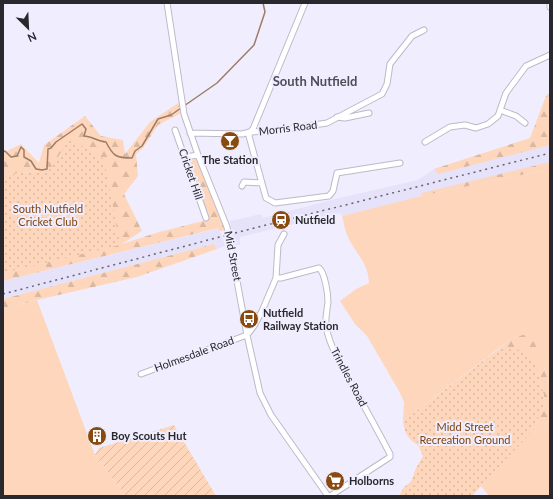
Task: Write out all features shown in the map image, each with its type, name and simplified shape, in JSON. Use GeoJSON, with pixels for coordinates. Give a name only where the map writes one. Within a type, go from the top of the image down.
{"type":"FeatureCollection","features":[{"type":"Feature","properties":{"kind":"street","name":"Mid Street"},"geometry":{"type":"LineString","coordinates":[[167,3],[184,114],[198,155],[228,227],[247,335],[260,393],[271,415],[329,496]]}},
{"type":"Feature","properties":{"kind":"street"},"geometry":{"type":"LineString","coordinates":[[305,3],[249,136],[266,198],[271,202],[281,203],[326,197],[332,193],[337,173],[400,163]]}},
{"type":"Feature","properties":{"kind":"street","name":"Morris Road"},"geometry":{"type":"LineString","coordinates":[[190,133],[242,134],[327,123],[382,94],[387,84],[390,64],[412,36],[424,30]]}},
{"type":"Feature","properties":{"kind":"street"},"geometry":{"type":"LineString","coordinates":[[425,142],[450,127],[465,125],[476,128],[488,124],[498,116],[506,93],[526,66],[550,55]]}},
{"type":"Feature","properties":{"kind":"street"},"geometry":{"type":"LineString","coordinates":[[500,110],[516,116],[525,123]]}},
{"type":"Feature","properties":{"kind":"street"},"geometry":{"type":"LineString","coordinates":[[337,117],[345,118],[369,114]]}},
{"type":"Feature","properties":{"kind":"street","name":"Cricket Hill"},"geometry":{"type":"LineString","coordinates":[[175,130],[206,218]]}},
{"type":"Feature","properties":{"kind":"street"},"geometry":{"type":"LineString","coordinates":[[185,156],[198,155]]}},
{"type":"Feature","properties":{"kind":"street"},"geometry":{"type":"LineString","coordinates":[[242,186],[244,182],[262,182]]}},
{"type":"Feature","properties":{"kind":"street"},"geometry":{"type":"LineString","coordinates":[[247,335],[262,311],[276,278],[278,245],[284,234]]}},
{"type":"Feature","properties":{"kind":"street","name":"Trindles Road"},"geometry":{"type":"LineString","coordinates":[[276,278],[319,268],[322,271],[328,296],[326,326],[331,343],[339,362],[390,454],[390,457],[329,496]]}},
{"type":"Feature","properties":{"kind":"street","name":"Holmesdale Road"},"geometry":{"type":"LineString","coordinates":[[141,374],[247,335]]}},
{"type":"Feature","properties":{"kind":"shaded area"},"geometry":{"type":"Polygon","coordinates":[[[550,133],[550,168],[421,196],[342,216],[340,213],[240,237],[240,245],[234,245],[230,221],[261,214],[263,218],[339,198],[418,180],[434,169],[550,133]]]}},
{"type":"Feature","properties":{"kind":"shaded area"},"geometry":{"type":"Polygon","coordinates":[[[219,228],[225,246],[217,249],[214,244],[3,299],[3,281],[219,228]]]}},
{"type":"Feature","properties":{"kind":"green space"},"geometry":{"type":"Polygon","coordinates":[[[550,92],[550,145],[438,174],[434,169],[530,138],[546,96],[550,92]]]}},
{"type":"Feature","properties":{"kind":"green space"},"geometry":{"type":"Polygon","coordinates":[[[178,103],[181,113],[158,125],[143,148],[136,154],[138,176],[124,194],[142,231],[122,244],[159,232],[207,220],[209,216],[190,161],[196,159],[226,230],[220,231],[218,228],[3,281],[3,273],[120,244],[49,170],[3,175],[3,153],[21,144],[39,163],[44,145],[85,116],[101,136],[123,140],[125,154],[150,122],[178,103]]]}},
{"type":"Feature","properties":{"kind":"green space","name":"South Nutfield Cricket Club"},"geometry":{"type":"Polygon","coordinates":[[[70,139],[104,159],[120,245],[3,273],[3,175],[49,170],[70,139]]]}},
{"type":"Feature","properties":{"kind":"green space"},"geometry":{"type":"Polygon","coordinates":[[[550,162],[550,169],[421,196],[422,193],[550,162]]]}},
{"type":"Feature","properties":{"kind":"green space"},"geometry":{"type":"Polygon","coordinates":[[[550,169],[550,389],[544,366],[511,339],[403,421],[404,402],[399,391],[367,336],[355,324],[340,301],[356,289],[369,283],[364,264],[348,237],[342,216],[421,196],[550,169]]]}},
{"type":"Feature","properties":{"kind":"green space"},"geometry":{"type":"Polygon","coordinates":[[[214,244],[217,249],[137,277],[3,309],[3,299],[214,244]]]}},
{"type":"Feature","properties":{"kind":"green space"},"geometry":{"type":"Polygon","coordinates":[[[37,300],[95,455],[126,496],[3,496],[3,309],[37,300]]]}},
{"type":"Feature","properties":{"kind":"green space"},"geometry":{"type":"Polygon","coordinates":[[[532,332],[544,366],[550,389],[550,420],[541,427],[536,427],[538,419],[545,406],[545,400],[535,361],[500,348],[511,339],[532,332]]]}},
{"type":"Feature","properties":{"kind":"green space","name":"Midd Street Recreation Ground"},"geometry":{"type":"Polygon","coordinates":[[[500,348],[521,350],[535,360],[545,400],[545,406],[538,419],[536,427],[472,496],[399,496],[404,487],[411,482],[416,468],[423,456],[418,445],[407,435],[404,429],[403,421],[500,348]]]}},
{"type":"Feature","properties":{"kind":"green space"},"geometry":{"type":"Polygon","coordinates":[[[550,420],[550,496],[489,496],[481,486],[536,427],[541,427],[550,420]]]}},
{"type":"Feature","properties":{"kind":"green space"},"geometry":{"type":"Polygon","coordinates":[[[174,425],[216,496],[126,496],[95,455],[99,448],[174,425]]]}},
{"type":"Feature","properties":{"kind":"waterway"},"geometry":{"type":"LineString","coordinates":[[3,152],[5,151],[11,157],[17,156],[21,147],[24,150],[24,157],[31,161],[36,169],[47,169],[48,149],[82,124],[86,129],[84,136],[106,142],[113,153],[119,157],[132,158],[135,151],[142,146],[158,119],[171,115],[217,83],[254,45],[265,12],[263,3]]}},
{"type":"Feature","properties":{"kind":"railway"},"geometry":{"type":"LineString","coordinates":[[3,294],[550,153]]}},
{"type":"Feature","properties":{"kind":"place","name":"The Station"},"geometry":{"type":"Point","coordinates":[230,141]}},
{"type":"Feature","properties":{"kind":"place","name":"Nutfield"},"geometry":{"type":"Point","coordinates":[281,220]}},
{"type":"Feature","properties":{"kind":"place","name":"Nutfield Railway Station"},"geometry":{"type":"Point","coordinates":[249,319]}},
{"type":"Feature","properties":{"kind":"place","name":"Boy Scouts Hut"},"geometry":{"type":"Point","coordinates":[97,436]}},
{"type":"Feature","properties":{"kind":"place","name":"Holborns"},"geometry":{"type":"Point","coordinates":[335,481]}},
{"type":"Feature","properties":{"kind":"district","name":"South Nutfield"},"geometry":{"type":"Point","coordinates":[315,81]}}]}
